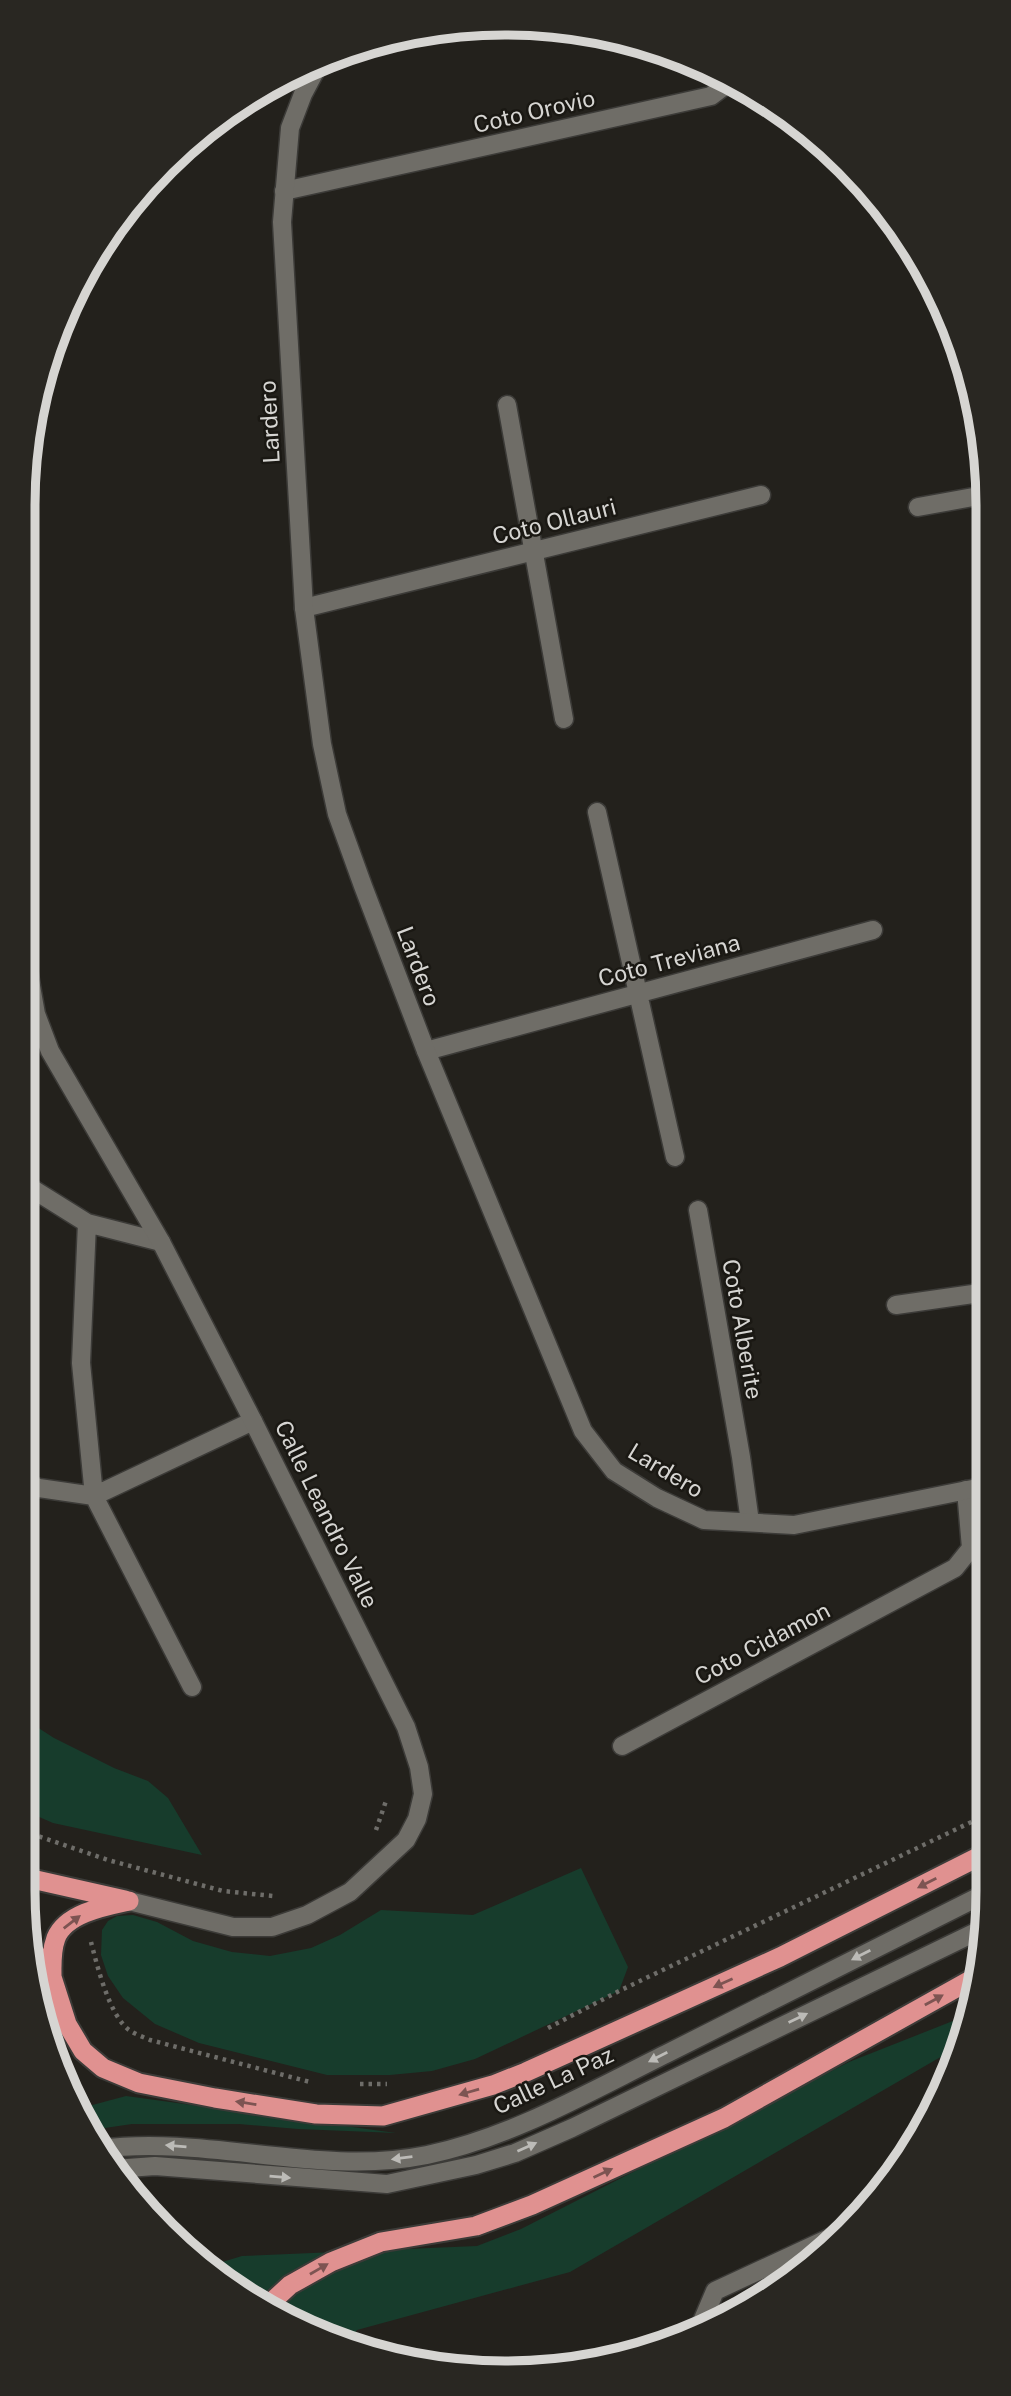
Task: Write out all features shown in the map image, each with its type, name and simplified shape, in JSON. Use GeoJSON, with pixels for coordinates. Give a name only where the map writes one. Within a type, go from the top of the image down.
{"type":"FeatureCollection","features":[{"type":"Feature","properties":{"kind":"highway"},"geometry":{"type":"LineString","coordinates":[[40,1960],[52,1977],[67,2024],[83,2051],[103,2068],[139,2083],[215,2098],[316,2113],[383,2116],[493,2085],[526,2072],[780,1957],[976,1858]]}},
{"type":"Feature","properties":{"kind":"highway"},"geometry":{"type":"LineString","coordinates":[[35,1881],[100,1901],[129,1901]]}},
{"type":"Feature","properties":{"kind":"highway"},"geometry":{"type":"LineString","coordinates":[[52,1977],[52,1951],[57,1934],[100,1901]]}},
{"type":"Feature","properties":{"kind":"highway"},"geometry":{"type":"LineString","coordinates":[[274,2300],[290,2285],[331,2262],[381,2242],[475,2226],[532,2205],[712,2123],[967,1982]]}},
{"type":"Feature","properties":{"kind":"street","name":"Lardero"},"geometry":{"type":"LineString","coordinates":[[312,77],[290,128],[282,222],[304,608],[322,744],[337,814],[426,1051],[583,1431],[614,1471],[657,1499],[704,1520],[794,1525],[976,1488]]}},
{"type":"Feature","properties":{"kind":"street","name":"Coto Orovio"},"geometry":{"type":"LineString","coordinates":[[284,191],[710,96],[721,88]]}},
{"type":"Feature","properties":{"kind":"street"},"geometry":{"type":"LineString","coordinates":[[508,405],[564,719]]}},
{"type":"Feature","properties":{"kind":"street","name":"Coto Ollauri"},"geometry":{"type":"LineString","coordinates":[[304,608],[761,495]]}},
{"type":"Feature","properties":{"kind":"street"},"geometry":{"type":"LineString","coordinates":[[918,507],[976,497]]}},
{"type":"Feature","properties":{"kind":"street"},"geometry":{"type":"LineString","coordinates":[[597,812],[675,1157]]}},
{"type":"Feature","properties":{"kind":"street","name":"Coto Treviana"},"geometry":{"type":"LineString","coordinates":[[426,1051],[873,930]]}},
{"type":"Feature","properties":{"kind":"street","name":"Calle Leandro Valle"},"geometry":{"type":"LineString","coordinates":[[35,1009],[50,1051],[160,1242],[253,1421],[406,1727],[421,1780],[422,1794],[417,1819],[406,1840],[350,1892],[307,1915],[272,1927],[233,1927],[129,1901]]}},
{"type":"Feature","properties":{"kind":"street"},"geometry":{"type":"LineString","coordinates":[[35,1190],[87,1223],[160,1242]]}},
{"type":"Feature","properties":{"kind":"street","name":"Coto Alberite"},"geometry":{"type":"LineString","coordinates":[[698,1210],[750,1522]]}},
{"type":"Feature","properties":{"kind":"street"},"geometry":{"type":"LineString","coordinates":[[87,1223],[81,1363],[94,1496],[191,1687]]}},
{"type":"Feature","properties":{"kind":"street"},"geometry":{"type":"LineString","coordinates":[[896,1305],[976,1293]]}},
{"type":"Feature","properties":{"kind":"street"},"geometry":{"type":"LineString","coordinates":[[35,1486],[94,1496],[253,1421]]}},
{"type":"Feature","properties":{"kind":"street","name":"Coto Cidamon"},"geometry":{"type":"LineString","coordinates":[[622,1746],[955,1568],[971,1548],[966,1490]]}},
{"type":"Feature","properties":{"kind":"street","name":"Calle La Paz"},"geometry":{"type":"LineString","coordinates":[[112,2148],[151,2145],[368,2162],[427,2155],[481,2140],[559,2107],[976,1898]]}},
{"type":"Feature","properties":{"kind":"street"},"geometry":{"type":"LineString","coordinates":[[126,2168],[155,2166],[387,2184],[476,2165],[515,2153],[572,2128],[974,1933]]}},
{"type":"Feature","properties":{"kind":"street"},"geometry":{"type":"LineString","coordinates":[[704,2317],[715,2291],[815,2244]]}},
{"type":"Feature","properties":{"kind":"path"},"geometry":{"type":"LineString","coordinates":[[372,1842],[387,1798]]}},
{"type":"Feature","properties":{"kind":"path"},"geometry":{"type":"LineString","coordinates":[[545,2030],[619,1991],[976,1820]]}},
{"type":"Feature","properties":{"kind":"path"},"geometry":{"type":"LineString","coordinates":[[35,1836],[108,1860],[223,1891],[277,1896]]}},
{"type":"Feature","properties":{"kind":"path"},"geometry":{"type":"LineString","coordinates":[[108,1860],[90,1939],[108,1996],[128,2029],[150,2040],[312,2083]]}},
{"type":"Feature","properties":{"kind":"path"},"geometry":{"type":"LineString","coordinates":[[355,2085],[392,2084]]}},
{"type":"Feature","properties":{"kind":"green space"},"geometry":{"type":"Polygon","coordinates":[[[35,1726],[114,1768],[148,1781],[168,1798],[202,1855],[53,1823],[35,1815],[35,1726]]]}},
{"type":"Feature","properties":{"kind":"green space"},"geometry":{"type":"Polygon","coordinates":[[[581,1868],[628,1967],[619,1991],[475,2059],[432,2071],[390,2075],[327,2075],[199,2043],[155,2024],[123,1998],[108,1976],[101,1955],[102,1930],[108,1921],[117,1916],[133,1915],[157,1922],[193,1941],[232,1952],[270,1956],[311,1948],[340,1935],[381,1910],[473,1915],[581,1868]]]}},
{"type":"Feature","properties":{"kind":"green space"},"geometry":{"type":"Polygon","coordinates":[[[958,2019],[947,2053],[570,2272],[357,2330],[353,2336],[270,2298],[218,2263],[242,2256],[477,2246],[521,2229],[849,2062],[958,2019]]]}},
{"type":"Feature","properties":{"kind":"green space"},"geometry":{"type":"Polygon","coordinates":[[[126,2096],[396,2133],[239,2124],[132,2124],[100,2129],[88,2106],[126,2096]]]}}]}
